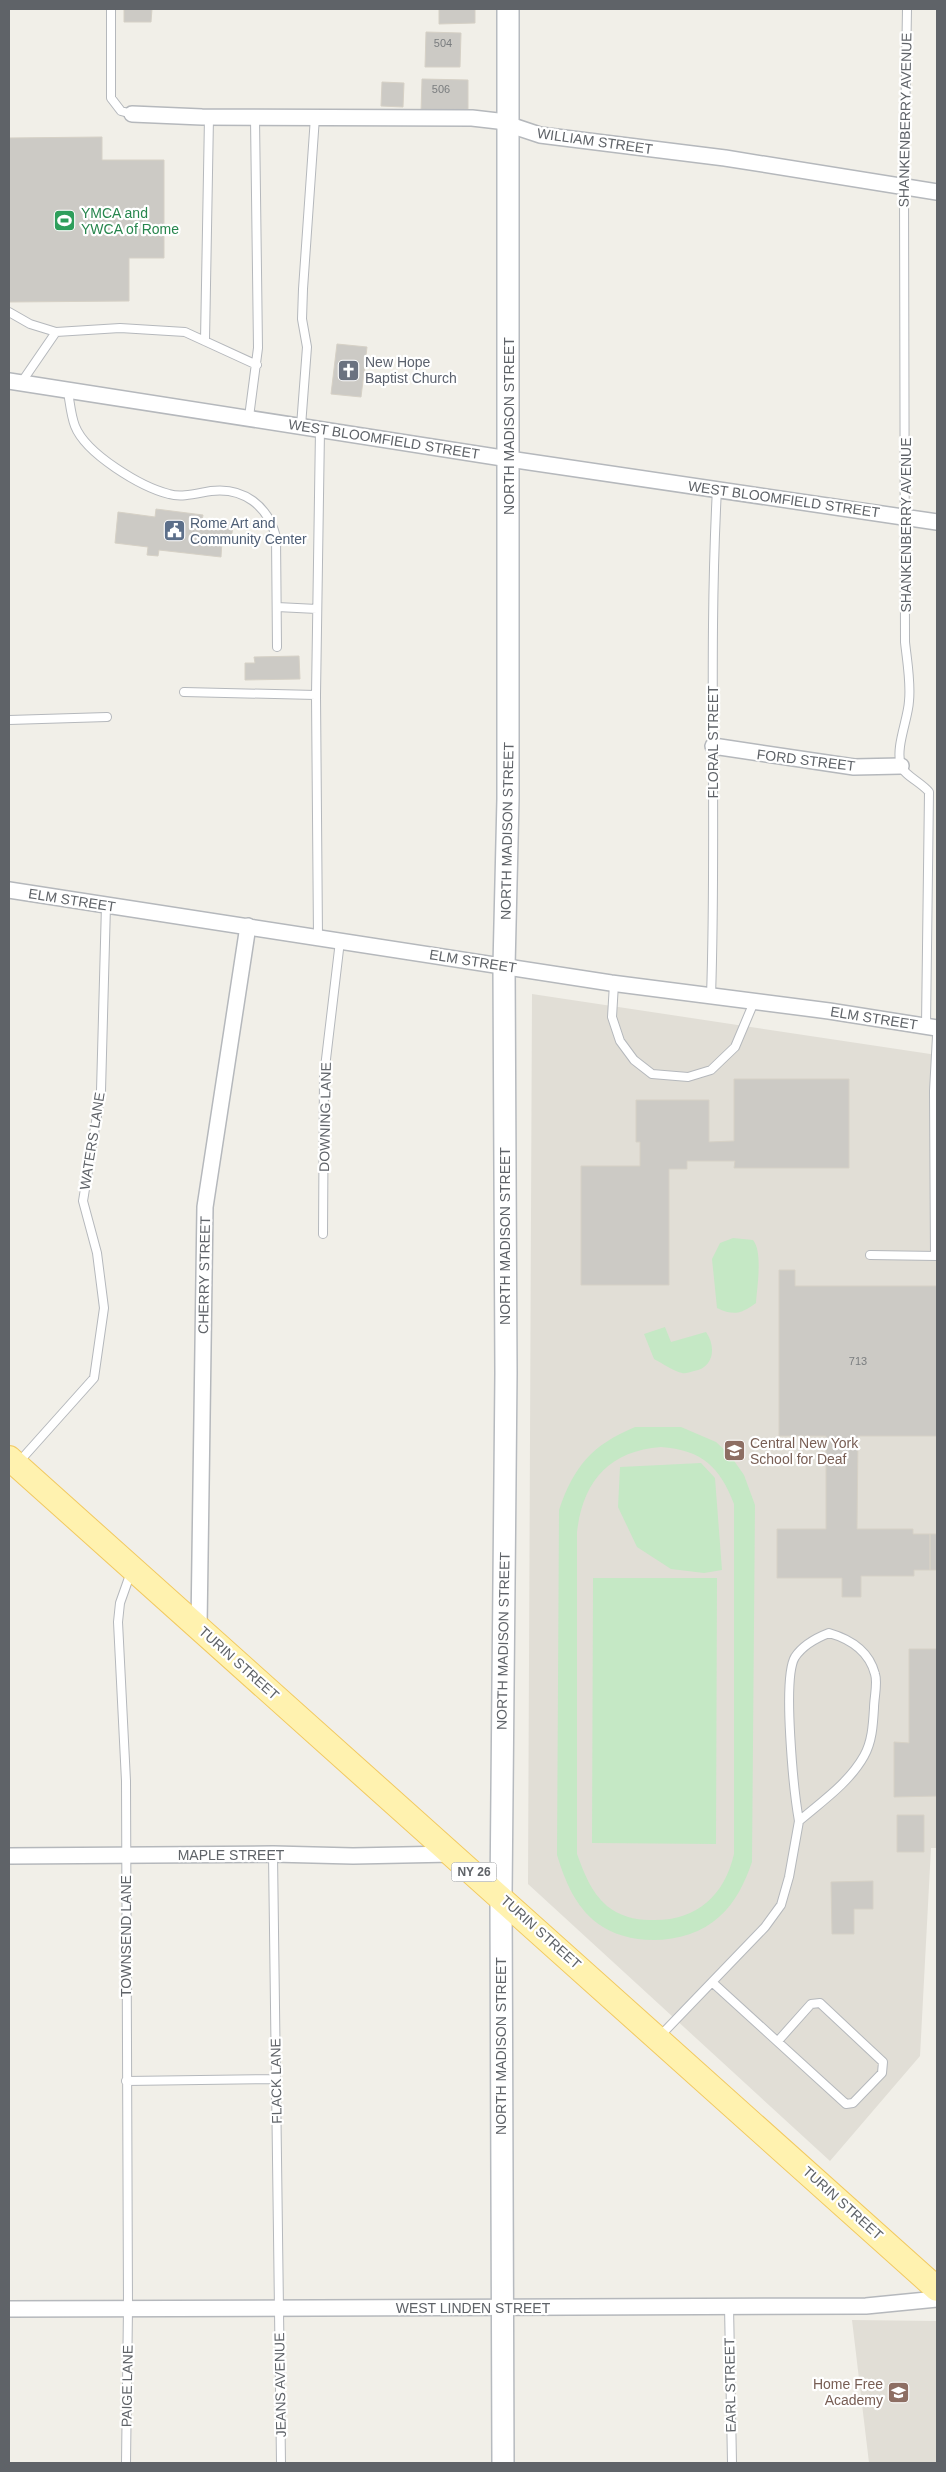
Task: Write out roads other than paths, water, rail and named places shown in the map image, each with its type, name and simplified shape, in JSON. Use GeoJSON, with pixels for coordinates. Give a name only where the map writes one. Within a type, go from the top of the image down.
{"type":"FeatureCollection","features":[{"type":"Feature","properties":{"kind":"main road","name":"TURIN STREET"},"geometry":{"type":"LineString","coordinates":[[13,1461],[501,1896],[937,2289]]}},
{"type":"Feature","properties":{"kind":"street","name":"NORTH MADISON STREET"},"geometry":{"type":"LineString","coordinates":[[503,2463],[501,1896],[506,1373],[504,966],[508,798],[508,9]]}},
{"type":"Feature","properties":{"kind":"street","name":"WILLIAM STREET"},"geometry":{"type":"LineString","coordinates":[[132,114],[255,118],[472,118],[498,121],[508,126],[540,135],[724,158],[937,192]]}},
{"type":"Feature","properties":{"kind":"street","name":"WEST BLOOMFIELD STREET"},"geometry":{"type":"LineString","coordinates":[[15,382],[68,392],[249,417],[320,430],[509,459],[937,522]]}},
{"type":"Feature","properties":{"kind":"street","name":"FORD STREET"},"geometry":{"type":"LineString","coordinates":[[713,746],[854,767],[901,766]]}},
{"type":"Feature","properties":{"kind":"street","name":"ELM STREET"},"geometry":{"type":"LineString","coordinates":[[9,890],[614,984],[754,1002],[933,1030]]}},
{"type":"Feature","properties":{"kind":"street","name":"CHERRY STREET"},"geometry":{"type":"LineString","coordinates":[[199,1627],[205,1207],[248,926]]}},
{"type":"Feature","properties":{"kind":"street","name":"MAPLE STREET"},"geometry":{"type":"LineString","coordinates":[[9,1856],[273,1854],[353,1856],[453,1854]]}},
{"type":"Feature","properties":{"kind":"street","name":"WEST LINDEN STREET"},"geometry":{"type":"LineString","coordinates":[[9,2309],[866,2306],[937,2299]]}},
{"type":"Feature","properties":{"kind":"lane"},"geometry":{"type":"LineString","coordinates":[[111,9],[111,98],[121,111],[132,114]]}},
{"type":"Feature","properties":{"kind":"lane","name":"SHANKENBERRY AVENUE"},"geometry":{"type":"LineString","coordinates":[[901,766],[902,731],[910,700],[905,642],[904,188],[907,9]]}},
{"type":"Feature","properties":{"kind":"lane"},"geometry":{"type":"LineString","coordinates":[[205,341],[209,117]]}},
{"type":"Feature","properties":{"kind":"lane"},"geometry":{"type":"LineString","coordinates":[[249,417],[257,365],[255,118]]}},
{"type":"Feature","properties":{"kind":"lane"},"geometry":{"type":"LineString","coordinates":[[301,426],[307,347],[302,319],[303,289],[315,118]]}},
{"type":"Feature","properties":{"kind":"lane"},"geometry":{"type":"LineString","coordinates":[[9,312],[30,324],[56,332],[120,328],[185,332],[257,365]]}},
{"type":"Feature","properties":{"kind":"lane"},"geometry":{"type":"LineString","coordinates":[[15,382],[56,332]]}},
{"type":"Feature","properties":{"kind":"lane"},"geometry":{"type":"LineString","coordinates":[[68,392],[75,426],[83,440],[97,455],[114,466],[170,494],[214,491],[233,492],[248,497],[262,508],[272,521],[276,537],[277,647]]}},
{"type":"Feature","properties":{"kind":"lane"},"geometry":{"type":"LineString","coordinates":[[318,937],[316,695],[320,430]]}},
{"type":"Feature","properties":{"kind":"lane","name":"FLORAL STREET"},"geometry":{"type":"LineString","coordinates":[[711,996],[714,913],[714,550],[717,489]]}},
{"type":"Feature","properties":{"kind":"lane"},"geometry":{"type":"LineString","coordinates":[[277,607],[317,609]]}},
{"type":"Feature","properties":{"kind":"lane"},"geometry":{"type":"LineString","coordinates":[[184,692],[316,695]]}},
{"type":"Feature","properties":{"kind":"lane"},"geometry":{"type":"LineString","coordinates":[[9,720],[107,718]]}},
{"type":"Feature","properties":{"kind":"lane"},"geometry":{"type":"LineString","coordinates":[[870,1255],[936,1256],[930,792],[922,783],[905,773],[901,766]]}},
{"type":"Feature","properties":{"kind":"lane","name":"WATERS LANE"},"geometry":{"type":"LineString","coordinates":[[13,1461],[94,1378],[104,1308],[97,1253],[82,1200],[101,1091],[106,905]]}},
{"type":"Feature","properties":{"kind":"lane","name":"DOWNING LANE"},"geometry":{"type":"LineString","coordinates":[[323,1234],[324,1076],[340,941]]}},
{"type":"Feature","properties":{"kind":"lane"},"geometry":{"type":"LineString","coordinates":[[614,984],[612,1017],[620,1042],[634,1060],[652,1074],[688,1077],[711,1070],[735,1047],[754,1002]]}},
{"type":"Feature","properties":{"kind":"lane","name":"TOWNSEND LANE"},"geometry":{"type":"LineString","coordinates":[[128,2308],[126,1781],[118,1622],[120,1603],[132,1567]]}},
{"type":"Feature","properties":{"kind":"lane"},"geometry":{"type":"LineString","coordinates":[[658,2038],[765,1927],[781,1906],[789,1877],[799,1821],[792,1785],[791,1667],[795,1657],[813,1639],[829,1634],[846,1638],[857,1646],[867,1658],[876,1674],[873,1732],[864,1756],[839,1787],[799,1821]]}},
{"type":"Feature","properties":{"kind":"lane","name":"FLACK LANE"},"geometry":{"type":"LineString","coordinates":[[273,1854],[279,2307]]}},
{"type":"Feature","properties":{"kind":"lane"},"geometry":{"type":"LineString","coordinates":[[712,1982],[846,2104],[854,2103],[882,2073],[883,2062],[820,2003],[812,2004],[778,2042]]}},
{"type":"Feature","properties":{"kind":"lane"},"geometry":{"type":"LineString","coordinates":[[126,2081],[276,2079]]}},
{"type":"Feature","properties":{"kind":"lane","name":"EARL STREET"},"geometry":{"type":"LineString","coordinates":[[729,2306],[732,2463]]}},
{"type":"Feature","properties":{"kind":"lane","name":"JEANS AVENUE"},"geometry":{"type":"LineString","coordinates":[[279,2307],[281,2463]]}},
{"type":"Feature","properties":{"kind":"lane","name":"PAIGE LANE"},"geometry":{"type":"LineString","coordinates":[[126,2463],[128,2308]]}},
{"type":"Feature","properties":{"kind":"place","name":"YMCA and YWCA of Rome"},"geometry":{"type":"Point","coordinates":[65,221]}},
{"type":"Feature","properties":{"kind":"place","name":"New Hope Baptist Church"},"geometry":{"type":"Point","coordinates":[349,370]}},
{"type":"Feature","properties":{"kind":"place","name":"Rome Art and Community Center"},"geometry":{"type":"Point","coordinates":[174,531]}},
{"type":"Feature","properties":{"kind":"place","name":"Central New York School for Deaf"},"geometry":{"type":"Point","coordinates":[734,1451]}},
{"type":"Feature","properties":{"kind":"place","name":"Home Free Academy"},"geometry":{"type":"Point","coordinates":[899,2392]}}]}
